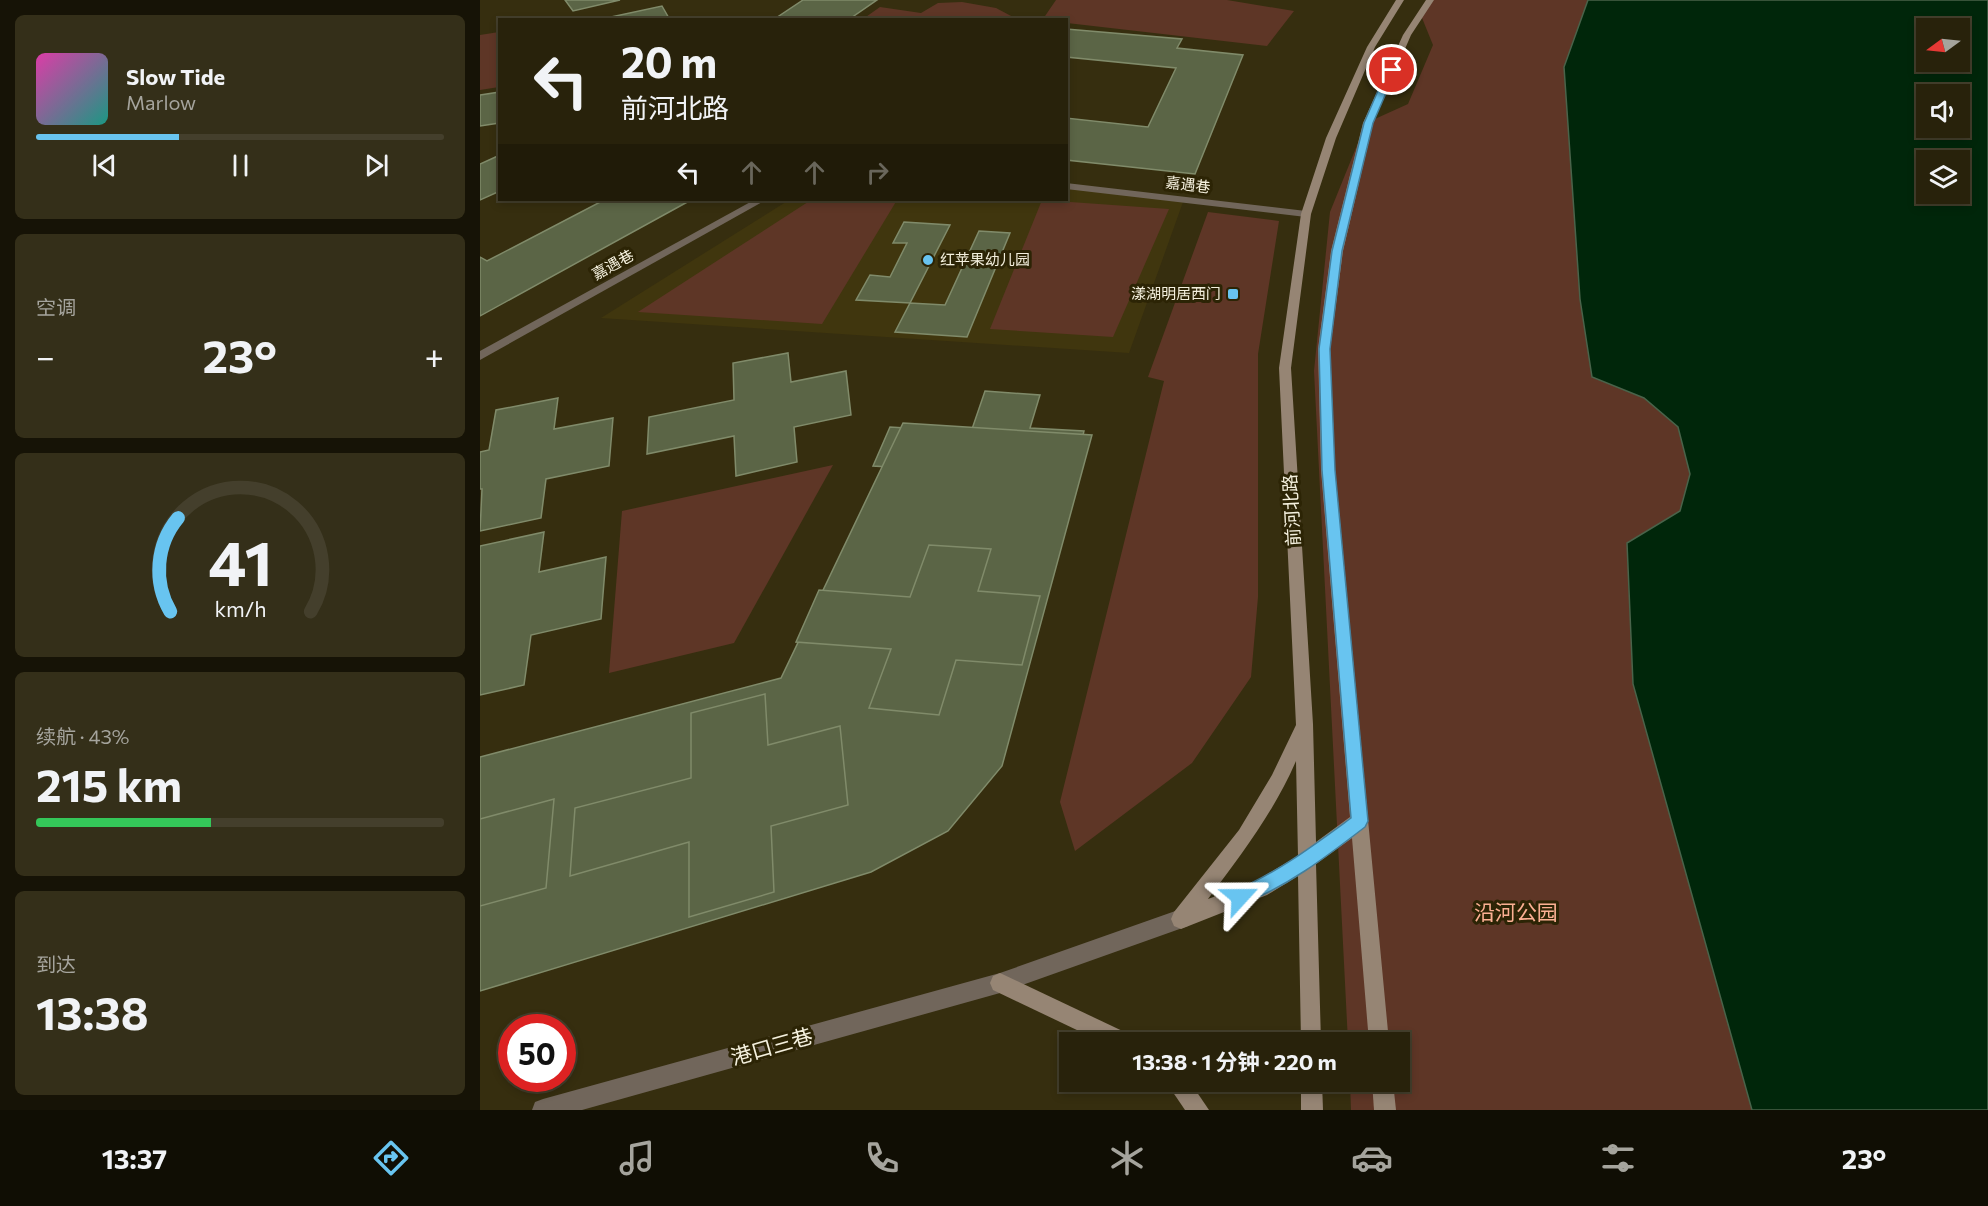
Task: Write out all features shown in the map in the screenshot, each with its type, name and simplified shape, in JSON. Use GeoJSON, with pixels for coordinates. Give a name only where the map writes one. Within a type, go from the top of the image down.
{"type":"FeatureCollection","features":[{"type":"Feature","properties":{"kind":"main road","name":"前河北路"},"geometry":{"type":"LineString","coordinates":[[1311,1032],[1304,724],[1285,368],[1306,214],[1331,138],[1371,47],[1400,0]]}},
{"type":"Feature","properties":{"kind":"main road"},"geometry":{"type":"LineString","coordinates":[[1378,1032],[1328,470],[1324,349],[1337,251],[1368,123],[1407,35],[1430,0]]}},
{"type":"Feature","properties":{"kind":"main road"},"geometry":{"type":"LineString","coordinates":[[1181,920],[1245,836],[1279,780],[1304,724]]}},
{"type":"Feature","properties":{"kind":"main road"},"geometry":{"type":"LineString","coordinates":[[1181,920],[1260,889],[1306,861],[1359,821]]}},
{"type":"Feature","properties":{"kind":"main road"},"geometry":{"type":"LineString","coordinates":[[1000,983],[1103,1032]]}},
{"type":"Feature","properties":{"kind":"main road"},"geometry":{"type":"LineString","coordinates":[[1184,1092],[1198,1110]]}},
{"type":"Feature","properties":{"kind":"main road"},"geometry":{"type":"LineString","coordinates":[[1312,1092],[1312,1110]]}},
{"type":"Feature","properties":{"kind":"main road"},"geometry":{"type":"LineString","coordinates":[[1384,1092],[1385,1110]]}},
{"type":"Feature","properties":{"kind":"street","name":"嘉遇巷"},"geometry":{"type":"LineString","coordinates":[[1068,186],[1306,214]]}},
{"type":"Feature","properties":{"kind":"street","name":"嘉遇巷"},"geometry":{"type":"LineString","coordinates":[[480,356],[759,201]]}},
{"type":"Feature","properties":{"kind":"street","name":"港口三巷"},"geometry":{"type":"LineString","coordinates":[[543,1110],[1000,983],[1181,920]]}},
{"type":"Feature","properties":{"kind":"shaded area"},"geometry":{"type":"Polygon","coordinates":[[[1588,0],[1988,0],[1988,1110],[1752,1110],[1633,684],[1627,543],[1680,511],[1690,474],[1678,427],[1644,398],[1592,377],[1580,299],[1564,67],[1588,0]]]}},
{"type":"Feature","properties":{"kind":"shaded area","name":"红苹果幼儿园"},"geometry":{"type":"Polygon","coordinates":[[[1068,188],[1183,202],[1129,353],[601,318],[787,201],[1068,201],[1068,188]]]}},
{"type":"Feature","properties":{"kind":"green space"},"geometry":{"type":"Polygon","coordinates":[[[1056,0],[1227,0],[1294,11],[1267,46],[1068,23],[1068,18],[1044,18],[1056,0]]]}},
{"type":"Feature","properties":{"kind":"green space","name":"沿河公园"},"geometry":{"type":"Polygon","coordinates":[[[1428,0],[1588,0],[1564,68],[1592,376],[1644,398],[1678,427],[1690,474],[1680,511],[1627,543],[1633,684],[1752,1110],[1351,1110],[1350,1092],[1410,1092],[1410,1032],[1347,1032],[1314,371],[1330,212],[1366,123],[1408,104],[1433,45],[1420,13],[1428,0]]]}},
{"type":"Feature","properties":{"kind":"green space"},"geometry":{"type":"Polygon","coordinates":[[[962,2],[996,8],[1013,18],[864,18],[880,7],[921,13],[938,3],[962,2]]]}},
{"type":"Feature","properties":{"kind":"green space"},"geometry":{"type":"Polygon","coordinates":[[[498,32],[498,87],[480,90],[480,35],[498,32]]]}},
{"type":"Feature","properties":{"kind":"green space"},"geometry":{"type":"Polygon","coordinates":[[[809,201],[896,201],[822,324],[638,312],[809,201]]]}},
{"type":"Feature","properties":{"kind":"green space"},"geometry":{"type":"Polygon","coordinates":[[[1042,201],[1169,209],[1113,337],[990,329],[1042,201]]]}},
{"type":"Feature","properties":{"kind":"green space"},"geometry":{"type":"Polygon","coordinates":[[[1208,212],[1279,221],[1258,354],[1258,597],[1251,677],[1192,763],[1075,851],[1060,802],[1164,381],[1148,377],[1208,212]]]}},
{"type":"Feature","properties":{"kind":"green space"},"geometry":{"type":"Polygon","coordinates":[[[833,465],[734,643],[609,673],[622,511],[833,465]]]}},
{"type":"Feature","properties":{"kind":"building"},"geometry":{"type":"Polygon","coordinates":[[[565,0],[620,0],[573,11],[565,0]]]}},
{"type":"Feature","properties":{"kind":"building"},"geometry":{"type":"Polygon","coordinates":[[[803,0],[877,0],[851,18],[776,18],[803,0]]]}},
{"type":"Feature","properties":{"kind":"building"},"geometry":{"type":"Polygon","coordinates":[[[662,6],[669,18],[606,18],[662,6]]]}},
{"type":"Feature","properties":{"kind":"building"},"geometry":{"type":"Polygon","coordinates":[[[1068,29],[1182,39],[1177,48],[1243,55],[1195,174],[1068,160],[1068,118],[1148,127],[1176,68],[1068,57],[1068,29]]]}},
{"type":"Feature","properties":{"kind":"building"},"geometry":{"type":"Polygon","coordinates":[[[498,92],[498,123],[480,126],[480,95],[498,92]]]}},
{"type":"Feature","properties":{"kind":"building"},"geometry":{"type":"Polygon","coordinates":[[[498,156],[498,192],[480,200],[480,164],[498,156]]]}},
{"type":"Feature","properties":{"kind":"building"},"geometry":{"type":"Polygon","coordinates":[[[602,201],[689,201],[480,316],[480,257],[487,261],[602,201]]]}},
{"type":"Feature","properties":{"kind":"building"},"geometry":{"type":"Polygon","coordinates":[[[904,222],[950,225],[910,303],[856,300],[870,275],[890,277],[907,243],[893,243],[904,222]]]}},
{"type":"Feature","properties":{"kind":"building"},"geometry":{"type":"Polygon","coordinates":[[[979,231],[1010,233],[967,337],[895,332],[910,303],[945,305],[979,231]]]}},
{"type":"Feature","properties":{"kind":"building"},"geometry":{"type":"Polygon","coordinates":[[[788,353],[791,382],[846,371],[851,415],[794,427],[797,462],[736,476],[734,436],[647,454],[649,417],[734,400],[733,363],[788,353]]]}},
{"type":"Feature","properties":{"kind":"building"},"geometry":{"type":"Polygon","coordinates":[[[985,391],[1040,395],[1030,428],[1084,431],[1071,483],[1014,479],[1001,520],[940,516],[956,471],[873,466],[890,427],[971,432],[985,391]]]}},
{"type":"Feature","properties":{"kind":"building"},"geometry":{"type":"Polygon","coordinates":[[[558,398],[554,429],[613,418],[609,466],[546,479],[541,518],[480,531],[482,489],[480,489],[480,452],[489,450],[496,410],[558,398]]]}},
{"type":"Feature","properties":{"kind":"building"},"geometry":{"type":"Polygon","coordinates":[[[903,423],[1092,435],[1002,766],[948,831],[871,872],[480,991],[480,757],[781,678],[903,423]]]}},
{"type":"Feature","properties":{"kind":"building"},"geometry":{"type":"Polygon","coordinates":[[[544,532],[539,572],[606,557],[601,619],[531,635],[524,685],[480,695],[480,546],[544,532]]]}},
{"type":"Feature","properties":{"kind":"building"},"geometry":{"type":"Polygon","coordinates":[[[929,545],[991,549],[978,591],[1040,596],[1022,665],[956,660],[939,715],[869,708],[891,649],[796,642],[819,590],[910,597],[929,545]]]}},
{"type":"Feature","properties":{"kind":"building"},"geometry":{"type":"Polygon","coordinates":[[[765,694],[768,745],[840,726],[848,805],[771,826],[774,892],[689,917],[689,842],[570,876],[575,808],[691,778],[691,713],[765,694]]]}},
{"type":"Feature","properties":{"kind":"building"},"geometry":{"type":"Polygon","coordinates":[[[554,799],[546,888],[480,906],[480,819],[554,799]]]}},
{"type":"Feature","properties":{"kind":"place","name":"红苹果幼儿园"},"geometry":{"type":"Point","coordinates":[928,260]}},
{"type":"Feature","properties":{"kind":"place","name":"漾湖明居西门"},"geometry":{"type":"Point","coordinates":[1233,294]}},
{"type":"Feature","properties":{"kind":"route"},"geometry":{"type":"LineString","coordinates":[[1240,897],[1260,889],[1306,861],[1359,821],[1328,470],[1324,349],[1337,251],[1368,123],[1392,70]]}}]}
